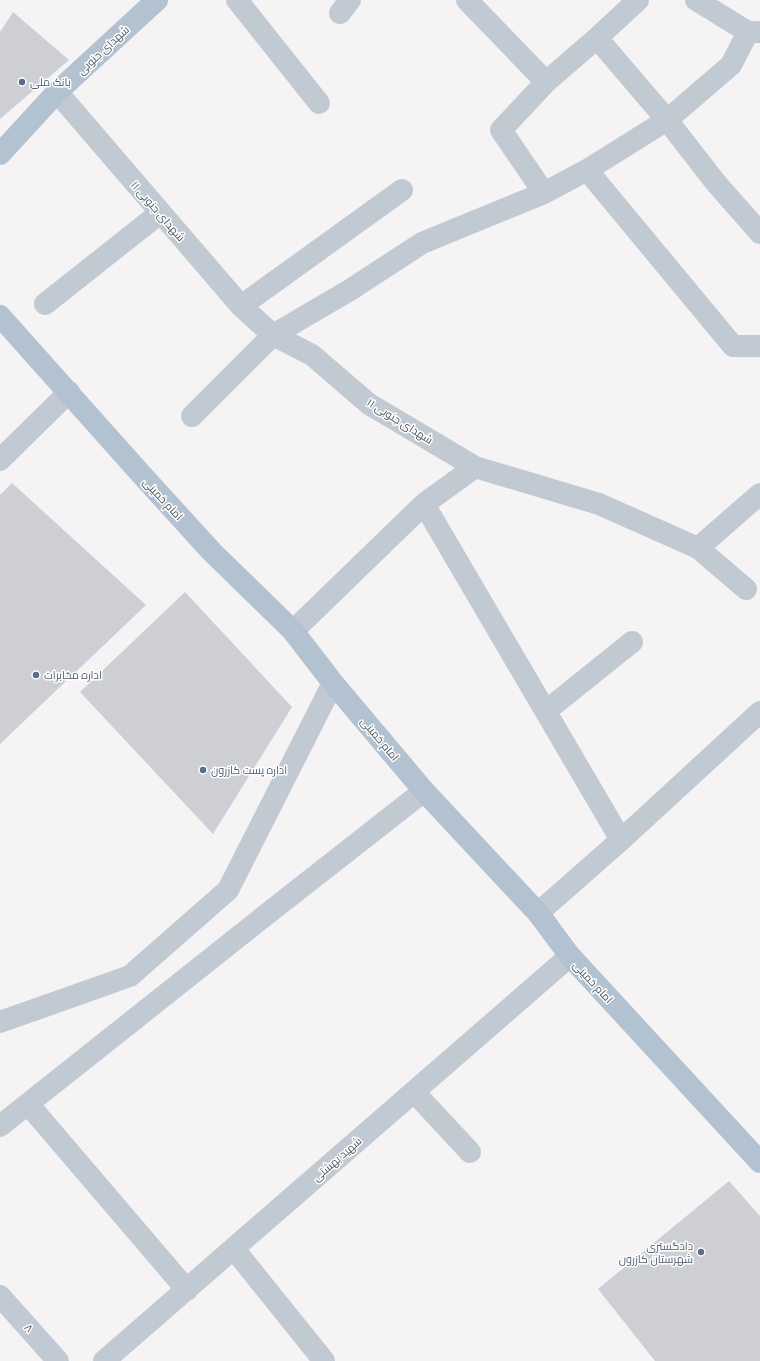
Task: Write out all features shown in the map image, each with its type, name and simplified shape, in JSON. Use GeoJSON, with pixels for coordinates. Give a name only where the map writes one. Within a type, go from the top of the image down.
{"type":"FeatureCollection","features":[{"type":"Feature","properties":{"kind":"main road","name":"شهدای جنوبی"},"geometry":{"type":"LineString","coordinates":[[0,154],[56,92],[157,0]]}},
{"type":"Feature","properties":{"kind":"main road","name":"امام خمینی"},"geometry":{"type":"LineString","coordinates":[[1,317],[212,552],[293,631],[333,683],[424,792],[538,914],[570,956],[760,1162]]}},
{"type":"Feature","properties":{"kind":"street"},"geometry":{"type":"LineString","coordinates":[[237,0],[319,104]]}},
{"type":"Feature","properties":{"kind":"street"},"geometry":{"type":"LineString","coordinates":[[467,0],[546,82]]}},
{"type":"Feature","properties":{"kind":"street"},"geometry":{"type":"LineString","coordinates":[[544,193],[501,130],[546,82],[638,0]]}},
{"type":"Feature","properties":{"kind":"street"},"geometry":{"type":"LineString","coordinates":[[192,416],[273,335],[350,290],[422,243],[544,193],[587,170],[667,120],[731,65],[754,32],[696,0]]}},
{"type":"Feature","properties":{"kind":"street"},"geometry":{"type":"LineString","coordinates":[[597,38],[667,120],[716,183],[760,233]]}},
{"type":"Feature","properties":{"kind":"street","name":"۱۱ شهدای جنوبی"},"geometry":{"type":"LineString","coordinates":[[56,92],[241,306],[273,335],[312,355],[369,404],[475,467],[598,504],[698,548],[746,589]]}},
{"type":"Feature","properties":{"kind":"street"},"geometry":{"type":"LineString","coordinates":[[587,170],[733,346],[760,346]]}},
{"type":"Feature","properties":{"kind":"street"},"geometry":{"type":"LineString","coordinates":[[241,306],[402,190]]}},
{"type":"Feature","properties":{"kind":"street"},"geometry":{"type":"LineString","coordinates":[[44,304],[160,213]]}},
{"type":"Feature","properties":{"kind":"street"},"geometry":{"type":"LineString","coordinates":[[0,460],[69,392]]}},
{"type":"Feature","properties":{"kind":"street"},"geometry":{"type":"LineString","coordinates":[[293,631],[424,504],[475,467]]}},
{"type":"Feature","properties":{"kind":"street"},"geometry":{"type":"LineString","coordinates":[[698,548],[760,494]]}},
{"type":"Feature","properties":{"kind":"street"},"geometry":{"type":"LineString","coordinates":[[424,504],[621,840]]}},
{"type":"Feature","properties":{"kind":"street"},"geometry":{"type":"LineString","coordinates":[[546,711],[632,642]]}},
{"type":"Feature","properties":{"kind":"street"},"geometry":{"type":"LineString","coordinates":[[0,1022],[130,976],[228,890],[333,683]]}},
{"type":"Feature","properties":{"kind":"street"},"geometry":{"type":"LineString","coordinates":[[538,914],[760,712]]}},
{"type":"Feature","properties":{"kind":"street"},"geometry":{"type":"LineString","coordinates":[[0,1126],[424,792]]}},
{"type":"Feature","properties":{"kind":"street","name":"شهید بهشتی"},"geometry":{"type":"LineString","coordinates":[[111,1359],[187,1290],[570,956]]}},
{"type":"Feature","properties":{"kind":"street"},"geometry":{"type":"LineString","coordinates":[[414,1092],[470,1152]]}},
{"type":"Feature","properties":{"kind":"street"},"geometry":{"type":"LineString","coordinates":[[28,1104],[187,1290]]}},
{"type":"Feature","properties":{"kind":"street"},"geometry":{"type":"LineString","coordinates":[[234,1249],[324,1361]]}},
{"type":"Feature","properties":{"kind":"street","name":"۸"},"geometry":{"type":"LineString","coordinates":[[0,1296],[58,1361]]}},
{"type":"Feature","properties":{"kind":"building","name":"بانک ملی"},"geometry":{"type":"Polygon","coordinates":[[[13,12],[69,60],[0,119],[0,32],[13,12]]]}},
{"type":"Feature","properties":{"kind":"building","name":"اداره مخابرات"},"geometry":{"type":"Polygon","coordinates":[[[12,483],[146,605],[0,744],[0,495],[12,483]]]}},
{"type":"Feature","properties":{"kind":"building","name":"اداره پست کازرون"},"geometry":{"type":"Polygon","coordinates":[[[185,592],[292,707],[213,834],[80,692],[185,592]]]}},
{"type":"Feature","properties":{"kind":"building","name":"دادگستری شهرستان کازرون"},"geometry":{"type":"Polygon","coordinates":[[[729,1181],[760,1216],[760,1361],[655,1361],[598,1289],[729,1181]]]}},
{"type":"Feature","properties":{"kind":"place","name":"بانک ملی"},"geometry":{"type":"Point","coordinates":[22,82]}},
{"type":"Feature","properties":{"kind":"place","name":"اداره مخابرات"},"geometry":{"type":"Point","coordinates":[36,675]}},
{"type":"Feature","properties":{"kind":"place","name":"اداره پست کازرون"},"geometry":{"type":"Point","coordinates":[203,770]}},
{"type":"Feature","properties":{"kind":"place","name":"دادگستری شهرستان کازرون"},"geometry":{"type":"Point","coordinates":[701,1252]}}]}
